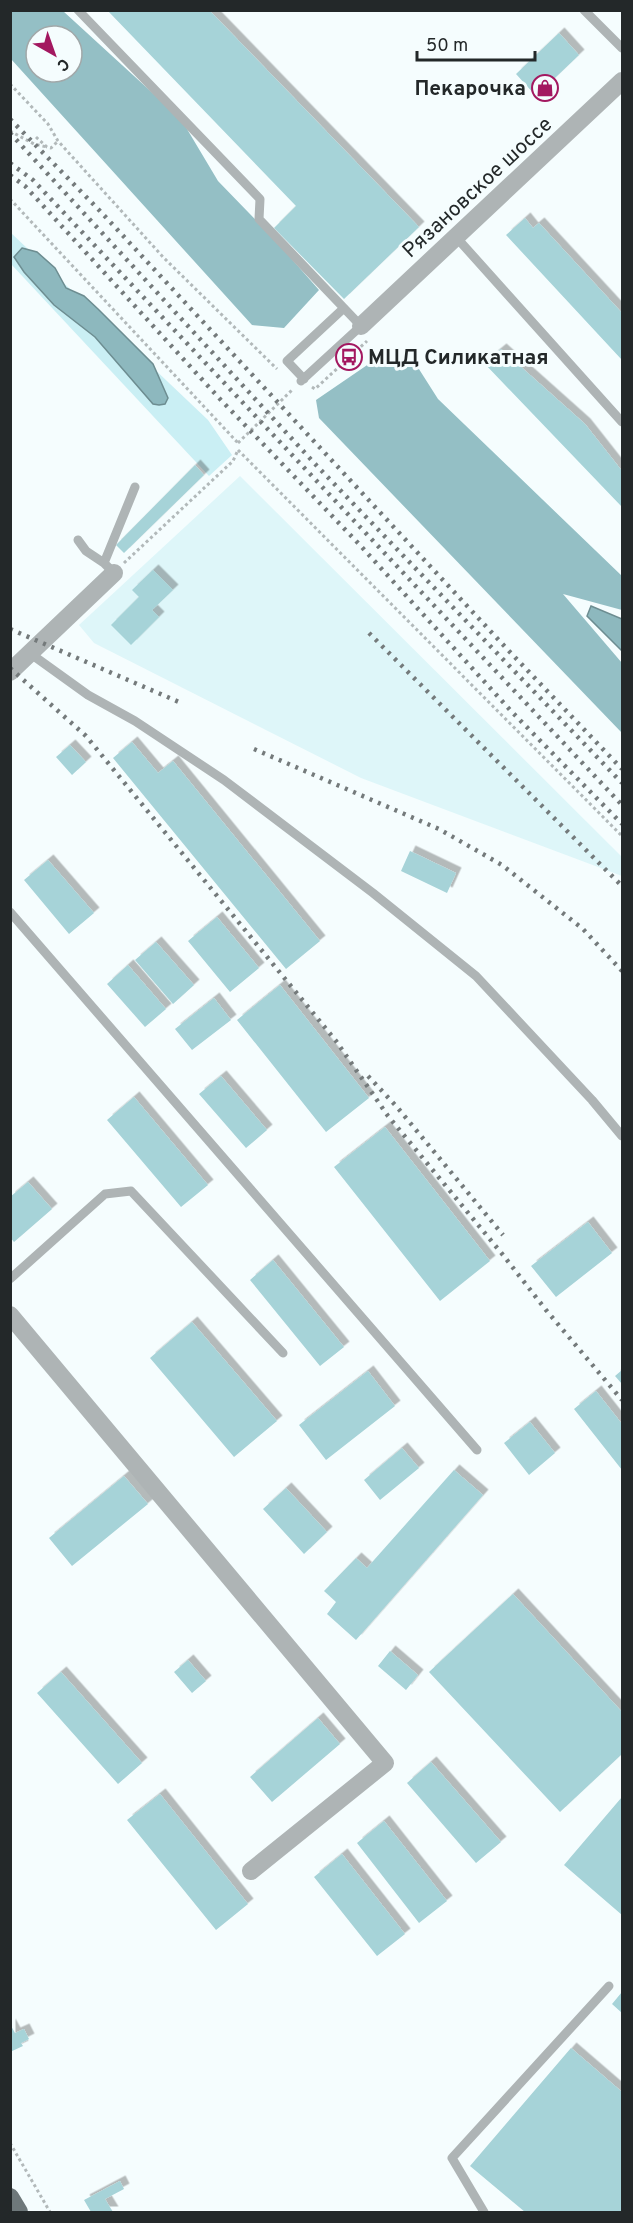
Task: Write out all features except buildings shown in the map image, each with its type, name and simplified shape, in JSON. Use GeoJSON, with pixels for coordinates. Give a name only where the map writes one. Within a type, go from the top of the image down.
{"type":"FeatureCollection","features":[{"type":"Feature","properties":{"kind":"main road"},"geometry":{"type":"LineString","coordinates":[[10,2197],[20,2212]]}},
{"type":"Feature","properties":{"kind":"street","name":"Рязановское шоссе"},"geometry":{"type":"LineString","coordinates":[[361,326],[622,81]]}},
{"type":"Feature","properties":{"kind":"street"},"geometry":{"type":"LineString","coordinates":[[10,672],[31,654],[109,568]]}},
{"type":"Feature","properties":{"kind":"street"},"geometry":{"type":"LineString","coordinates":[[10,1316],[385,1763],[251,1871]]}},
{"type":"Feature","properties":{"kind":"lane"},"geometry":{"type":"LineString","coordinates":[[78,10],[260,199],[260,219],[361,326],[303,380],[287,361],[344,309]]}},
{"type":"Feature","properties":{"kind":"lane"},"geometry":{"type":"LineString","coordinates":[[584,10],[622,48]]}},
{"type":"Feature","properties":{"kind":"lane"},"geometry":{"type":"LineString","coordinates":[[456,237],[622,422]]}},
{"type":"Feature","properties":{"kind":"lane"},"geometry":{"type":"LineString","coordinates":[[78,540],[86,551],[109,568],[135,487]]}},
{"type":"Feature","properties":{"kind":"lane"},"geometry":{"type":"LineString","coordinates":[[31,654],[88,695],[135,721],[224,780],[373,892],[476,976],[592,1100],[622,1136]]}},
{"type":"Feature","properties":{"kind":"lane"},"geometry":{"type":"LineString","coordinates":[[10,912],[477,1450]]}},
{"type":"Feature","properties":{"kind":"lane"},"geometry":{"type":"LineString","coordinates":[[10,1279],[105,1194],[131,1191],[283,1353]]}},
{"type":"Feature","properties":{"kind":"lane"},"geometry":{"type":"LineString","coordinates":[[484,2212],[452,2158],[609,1986]]}},
{"type":"Feature","properties":{"kind":"path"},"geometry":{"type":"LineString","coordinates":[[10,84],[48,124],[58,141],[163,257],[275,368],[303,380],[238,443]]}},
{"type":"Feature","properties":{"kind":"path"},"geometry":{"type":"LineString","coordinates":[[10,131],[34,144],[51,148],[58,141]]}},
{"type":"Feature","properties":{"kind":"path"},"geometry":{"type":"LineString","coordinates":[[36,137],[47,147]]}},
{"type":"Feature","properties":{"kind":"path"},"geometry":{"type":"LineString","coordinates":[[10,199],[238,443],[238,450],[232,461],[109,568]]}},
{"type":"Feature","properties":{"kind":"path"},"geometry":{"type":"LineString","coordinates":[[238,450],[622,836]]}},
{"type":"Feature","properties":{"kind":"path"},"geometry":{"type":"LineString","coordinates":[[10,2143],[50,2212]]}},
{"type":"Feature","properties":{"kind":"shaded area"},"geometry":{"type":"Polygon","coordinates":[[[11,11],[63,11],[77,24],[24,24],[24,73],[11,59],[11,11]]]}},
{"type":"Feature","properties":{"kind":"shaded area"},"geometry":{"type":"Polygon","coordinates":[[[84,30],[181,119],[218,181],[319,290],[284,328],[252,325],[34,84],[84,84],[84,30]]]}},
{"type":"Feature","properties":{"kind":"shaded area"},"geometry":{"type":"Polygon","coordinates":[[[10,232],[208,420],[232,455],[209,476],[11,264],[10,232]]]}},
{"type":"Feature","properties":{"kind":"shaded area"},"geometry":{"type":"Polygon","coordinates":[[[22,248],[37,252],[55,268],[66,288],[84,296],[153,364],[168,398],[165,404],[153,404],[95,337],[54,305],[24,272],[14,257],[22,248]]]}},
{"type":"Feature","properties":{"kind":"shaded area"},"geometry":{"type":"Polygon","coordinates":[[[376,359],[417,366],[438,399],[622,576],[622,610],[563,594],[622,663],[622,733],[319,418],[316,400],[376,359]]]}},
{"type":"Feature","properties":{"kind":"shaded area"},"geometry":{"type":"Polygon","coordinates":[[[240,476],[622,857],[622,876],[361,778],[94,643],[79,625],[240,476]]]}},
{"type":"Feature","properties":{"kind":"shaded area"},"geometry":{"type":"Polygon","coordinates":[[[591,606],[622,619],[622,651],[587,616],[591,606]]]}},
{"type":"Feature","properties":{"kind":"railway"},"geometry":{"type":"LineString","coordinates":[[10,119],[100,211],[508,650],[622,769]]}},
{"type":"Feature","properties":{"kind":"railway"},"geometry":{"type":"LineString","coordinates":[[10,133],[317,466],[622,783]]}},
{"type":"Feature","properties":{"kind":"railway"},"geometry":{"type":"LineString","coordinates":[[10,163],[33,180],[622,805]]}},
{"type":"Feature","properties":{"kind":"railway"},"geometry":{"type":"LineString","coordinates":[[10,175],[25,186],[219,398],[359,544],[512,712],[622,824]]}},
{"type":"Feature","properties":{"kind":"railway"},"geometry":{"type":"LineString","coordinates":[[10,629],[179,702]]}},
{"type":"Feature","properties":{"kind":"railway"},"geometry":{"type":"LineString","coordinates":[[369,633],[622,886]]}},
{"type":"Feature","properties":{"kind":"railway"},"geometry":{"type":"LineString","coordinates":[[10,668],[86,736],[336,1041],[388,1116],[622,1400]]}},
{"type":"Feature","properties":{"kind":"railway"},"geometry":{"type":"LineString","coordinates":[[254,749],[439,829],[502,865],[583,929],[622,971]]}},
{"type":"Feature","properties":{"kind":"railway"},"geometry":{"type":"LineString","coordinates":[[368,1076],[397,1107],[503,1235]]}},
{"type":"Feature","properties":{"kind":"place","name":"Пекарочка"},"geometry":{"type":"Point","coordinates":[545,88]}},
{"type":"Feature","properties":{"kind":"place","name":"МЦД Силикатная"},"geometry":{"type":"Point","coordinates":[349,357]}}]}
